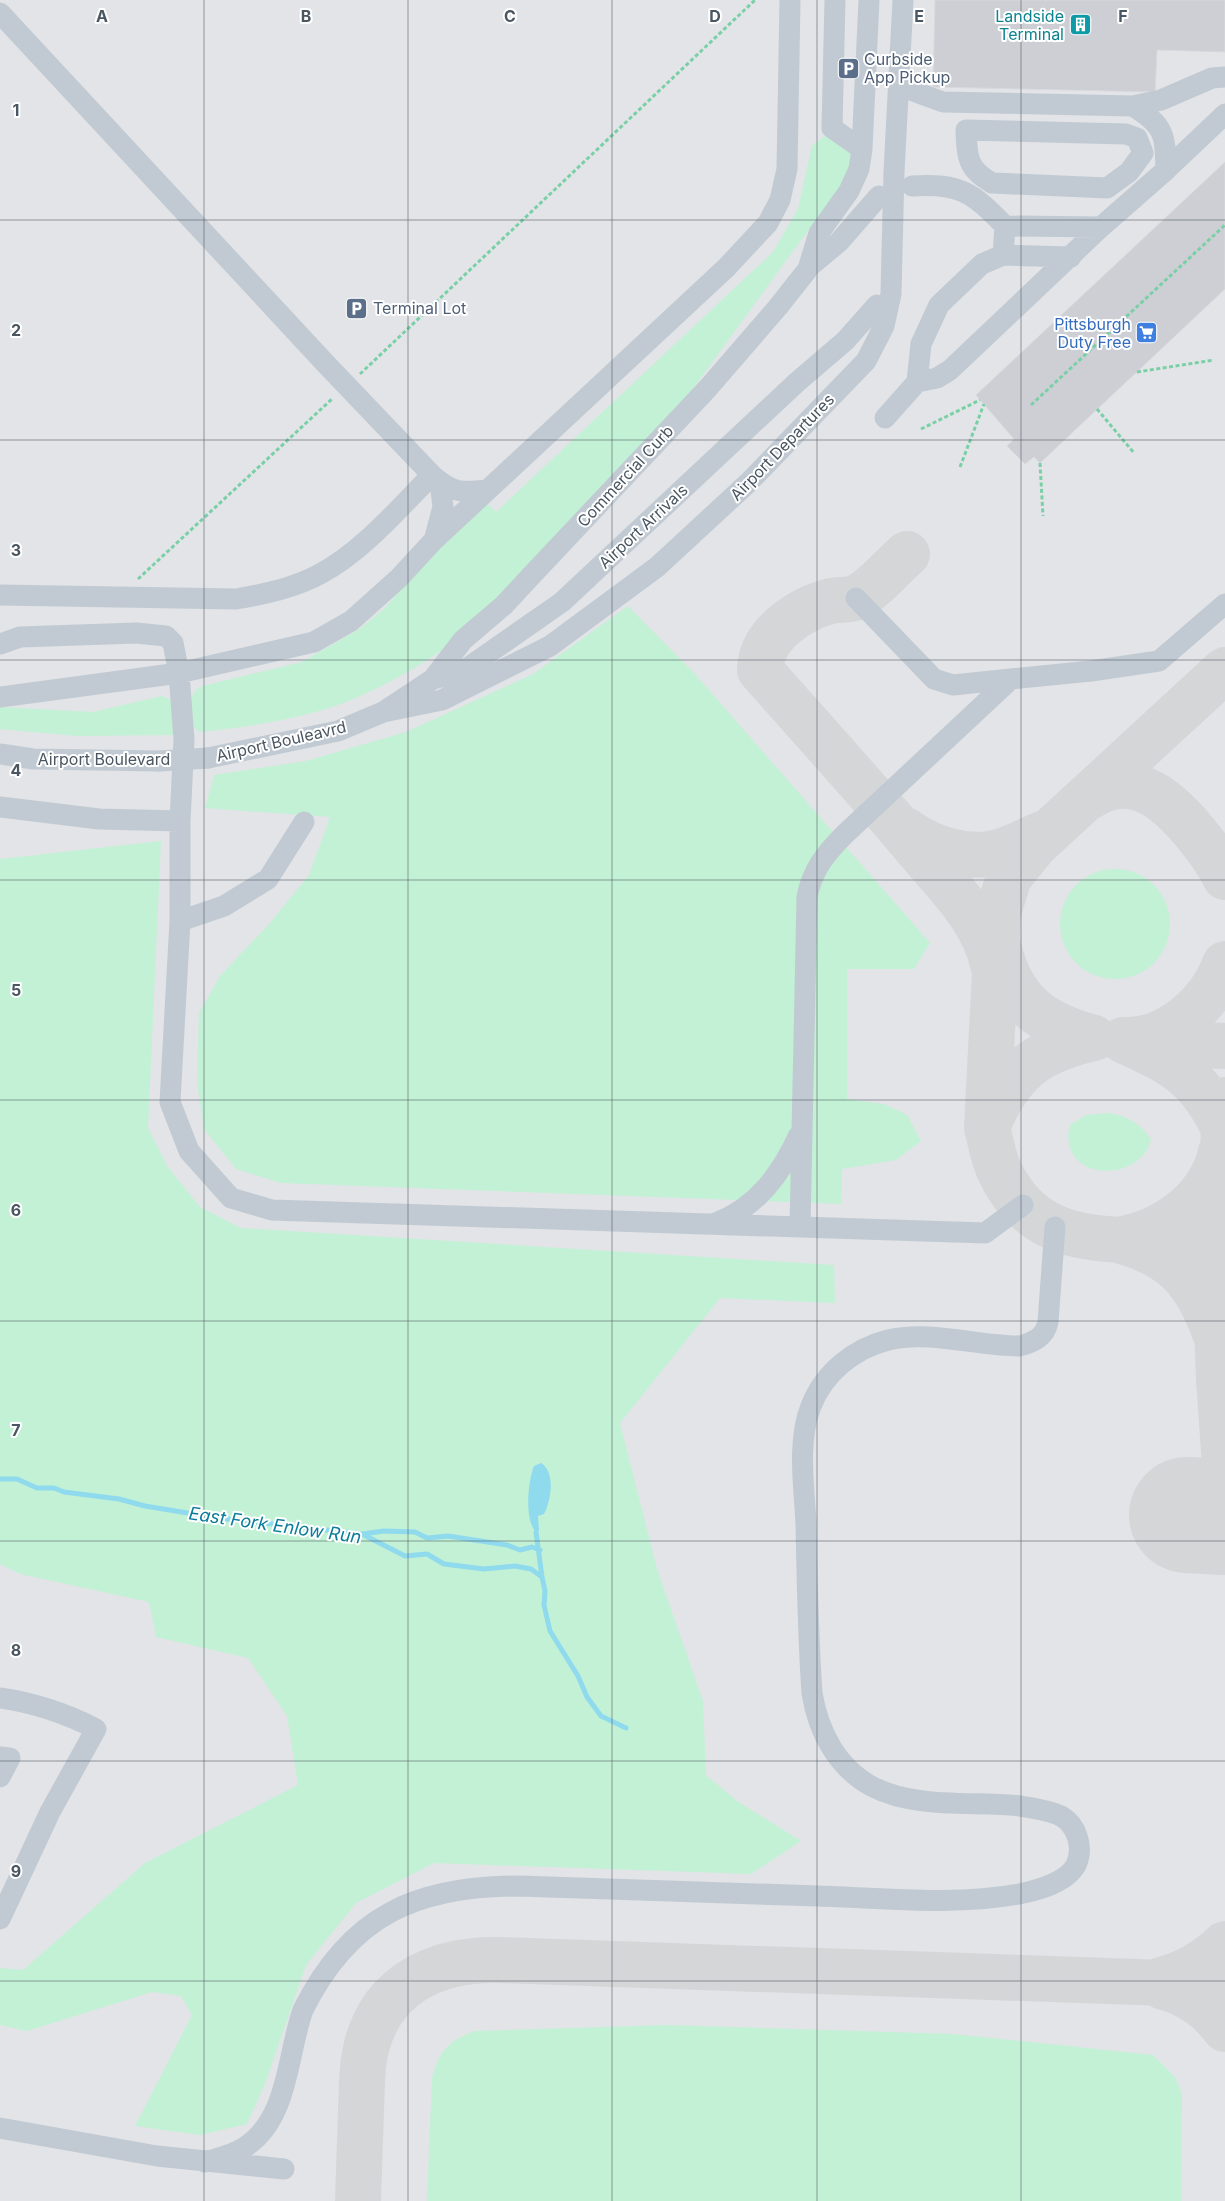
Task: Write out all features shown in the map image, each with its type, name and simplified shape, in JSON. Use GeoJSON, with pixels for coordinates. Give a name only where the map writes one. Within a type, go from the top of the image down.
{"type":"FeatureCollection","features":[{"type":"Feature","properties":{"kind":"street"},"geometry":{"type":"LineString","coordinates":[[0,697],[179,673],[314,642],[351,621],[399,578],[434,540],[487,490],[726,268],[768,224],[780,200],[787,169],[790,0]]}},
{"type":"Feature","properties":{"kind":"street"},"geometry":{"type":"LineString","coordinates":[[835,0],[832,128],[862,149]]}},
{"type":"Feature","properties":{"kind":"street","name":"Commercial Curb"},"geometry":{"type":"LineString","coordinates":[[809,267],[819,234],[849,191],[859,169],[862,149],[869,0]]}},
{"type":"Feature","properties":{"kind":"street","name":"Airport Departures"},"geometry":{"type":"LineString","coordinates":[[383,712],[442,700],[550,646],[657,567],[749,482],[866,361],[884,326],[891,294],[894,172],[903,0]]}},
{"type":"Feature","properties":{"kind":"street"},"geometry":{"type":"LineString","coordinates":[[0,14],[436,479],[456,491],[487,490]]}},
{"type":"Feature","properties":{"kind":"street"},"geometry":{"type":"LineString","coordinates":[[903,81],[913,91],[943,102],[1133,106],[1161,100],[1212,78],[1225,78]]}},
{"type":"Feature","properties":{"kind":"street"},"geometry":{"type":"LineString","coordinates":[[943,102],[966,130],[967,157],[977,174],[992,183],[1107,188],[1129,172],[1142,153],[1137,138],[1126,134],[966,130]]}},
{"type":"Feature","properties":{"kind":"street"},"geometry":{"type":"LineString","coordinates":[[1133,106],[1154,119],[1163,134],[1166,170]]}},
{"type":"Feature","properties":{"kind":"street"},"geometry":{"type":"LineString","coordinates":[[884,418],[917,382],[937,378],[950,370],[1101,227],[1166,170],[1225,114]]}},
{"type":"Feature","properties":{"kind":"street"},"geometry":{"type":"LineString","coordinates":[[912,186],[951,186],[966,192],[983,204],[1005,226],[1101,227]]}},
{"type":"Feature","properties":{"kind":"street","name":"Commercial Curb"},"geometry":{"type":"LineString","coordinates":[[434,679],[463,640],[504,605],[708,388],[778,307],[809,267],[840,242],[879,196]]}},
{"type":"Feature","properties":{"kind":"street"},"geometry":{"type":"LineString","coordinates":[[1003,255],[1005,226]]}},
{"type":"Feature","properties":{"kind":"street"},"geometry":{"type":"LineString","coordinates":[[917,382],[921,344],[939,305],[982,264],[1003,255],[1071,257]]}},
{"type":"Feature","properties":{"kind":"street","name":"Airport Arrivals"},"geometry":{"type":"LineString","coordinates":[[383,712],[434,679],[463,671],[562,602],[796,383],[845,341],[877,304]]}},
{"type":"Feature","properties":{"kind":"street"},"geometry":{"type":"LineString","coordinates":[[434,540],[444,507],[436,479]]}},
{"type":"Feature","properties":{"kind":"street"},"geometry":{"type":"LineString","coordinates":[[0,595],[236,599],[269,593],[298,584],[321,573],[346,557],[436,479]]}},
{"type":"Feature","properties":{"kind":"street"},"geometry":{"type":"LineString","coordinates":[[856,598],[934,679],[953,685],[1100,670],[1159,661],[1225,604]]}},
{"type":"Feature","properties":{"kind":"street"},"geometry":{"type":"LineString","coordinates":[[0,644],[20,637],[136,633],[166,636],[173,643],[179,673],[184,740],[180,821],[180,921],[170,1102],[188,1151],[231,1198],[272,1210],[985,1233],[1023,1205]]}},
{"type":"Feature","properties":{"kind":"street"},"geometry":{"type":"LineString","coordinates":[[800,1227],[807,897],[814,871],[825,854],[845,834],[1011,679]]}},
{"type":"Feature","properties":{"kind":"street","name":"Airport Bouleavrd"},"geometry":{"type":"LineString","coordinates":[[208,758],[338,731],[383,712]]}},
{"type":"Feature","properties":{"kind":"street","name":"Airport Boulevard"},"geometry":{"type":"LineString","coordinates":[[0,754],[33,760],[159,761],[208,758]]}},
{"type":"Feature","properties":{"kind":"street"},"geometry":{"type":"LineString","coordinates":[[0,807],[99,819],[180,821]]}},
{"type":"Feature","properties":{"kind":"street"},"geometry":{"type":"LineString","coordinates":[[180,921],[224,906],[268,879],[304,822]]}},
{"type":"Feature","properties":{"kind":"street"},"geometry":{"type":"LineString","coordinates":[[713,1224],[736,1215],[760,1195],[786,1161],[802,1128]]}},
{"type":"Feature","properties":{"kind":"street"},"geometry":{"type":"LineString","coordinates":[[205,2162],[245,2147],[265,2128],[279,2101],[303,2010],[315,1988],[343,1949],[367,1927],[385,1915],[422,1898],[460,1889],[519,1886],[902,1899],[972,1898],[1019,1894],[1063,1878],[1070,1872],[1078,1857],[1079,1842],[1073,1826],[1061,1816],[1026,1807],[926,1800],[894,1795],[861,1780],[828,1744],[817,1719],[812,1692],[804,1460],[805,1429],[816,1395],[835,1369],[860,1351],[888,1340],[917,1338],[1020,1346],[1029,1344],[1043,1334],[1048,1322],[1054,1227]]}},
{"type":"Feature","properties":{"kind":"street"},"geometry":{"type":"LineString","coordinates":[[0,1698],[23,1701],[65,1714],[96,1729],[47,1819],[0,1919]]}},
{"type":"Feature","properties":{"kind":"street"},"geometry":{"type":"LineString","coordinates":[[0,1756],[10,1758],[0,1777]]}},
{"type":"Feature","properties":{"kind":"street"},"geometry":{"type":"LineString","coordinates":[[0,2128],[121,2151],[284,2170]]}},
{"type":"Feature","properties":{"kind":"path"},"geometry":{"type":"LineString","coordinates":[[119,597],[347,386],[756,0]]}},
{"type":"Feature","properties":{"kind":"path"},"geometry":{"type":"LineString","coordinates":[[1031,405],[1225,225]]}},
{"type":"Feature","properties":{"kind":"path"},"geometry":{"type":"LineString","coordinates":[[1137,372],[1214,360]]}},
{"type":"Feature","properties":{"kind":"path"},"geometry":{"type":"LineString","coordinates":[[920,429],[980,400]]}},
{"type":"Feature","properties":{"kind":"path"},"geometry":{"type":"LineString","coordinates":[[960,468],[984,404]]}},
{"type":"Feature","properties":{"kind":"path"},"geometry":{"type":"LineString","coordinates":[[1097,409],[1134,453]]}},
{"type":"Feature","properties":{"kind":"path"},"geometry":{"type":"LineString","coordinates":[[1040,463],[1043,516]]}},
{"type":"Feature","properties":{"kind":"shaded area"},"geometry":{"type":"Polygon","coordinates":[[[0,0],[1225,0],[1225,2201],[0,2201],[0,0]]]}},
{"type":"Feature","properties":{"kind":"green space"},"geometry":{"type":"Polygon","coordinates":[[[831,132],[853,148],[851,163],[842,184],[697,383],[653,437],[465,634],[437,654],[393,680],[329,708],[274,722],[218,730],[200,732],[190,724],[192,697],[197,689],[202,686],[302,662],[361,628],[384,609],[435,550],[486,502],[496,512],[773,252],[798,209],[812,145],[831,132]]]}},
{"type":"Feature","properties":{"kind":"green space"},"geometry":{"type":"Polygon","coordinates":[[[628,606],[694,673],[930,943],[914,969],[847,969],[847,1099],[884,1104],[907,1115],[921,1141],[896,1160],[842,1169],[841,1204],[281,1183],[236,1169],[204,1129],[197,1083],[199,1013],[220,976],[269,924],[309,875],[330,817],[205,808],[214,775],[306,761],[406,732],[533,674],[628,606]]]}},
{"type":"Feature","properties":{"kind":"green space"},"geometry":{"type":"Polygon","coordinates":[[[162,696],[172,700],[176,730],[173,735],[77,736],[0,729],[0,707],[93,712],[162,696]]]}},
{"type":"Feature","properties":{"kind":"green space"},"geometry":{"type":"Polygon","coordinates":[[[161,841],[148,1128],[167,1166],[200,1207],[241,1228],[834,1265],[835,1303],[720,1298],[620,1423],[657,1569],[703,1701],[706,1775],[737,1801],[801,1841],[751,1874],[434,1863],[356,1903],[306,1965],[265,2084],[247,2124],[200,2135],[135,2126],[192,2015],[181,1996],[152,1992],[27,2031],[0,2025],[0,1968],[23,1970],[145,1863],[298,1785],[287,1716],[248,1658],[156,1637],[149,1602],[20,1574],[0,1564],[0,859],[161,841]]]}},
{"type":"Feature","properties":{"kind":"green space"},"geometry":{"type":"Polygon","coordinates":[[[1115,869],[1136,873],[1154,885],[1166,903],[1170,924],[1166,945],[1154,963],[1136,975],[1115,979],[1094,975],[1076,963],[1064,945],[1060,924],[1064,903],[1076,885],[1094,873],[1115,869]]]}},
{"type":"Feature","properties":{"kind":"green space"},"geometry":{"type":"Polygon","coordinates":[[[1108,1113],[1133,1121],[1151,1139],[1146,1152],[1134,1163],[1121,1169],[1107,1171],[1093,1169],[1082,1163],[1073,1154],[1069,1141],[1070,1125],[1086,1115],[1108,1113]]]}},
{"type":"Feature","properties":{"kind":"green space"},"geometry":{"type":"Polygon","coordinates":[[[668,2025],[953,2034],[1153,2055],[1175,2077],[1182,2094],[1181,2201],[427,2201],[432,2078],[442,2054],[458,2038],[475,2031],[668,2025]]]}},
{"type":"Feature","properties":{"kind":"water"},"geometry":{"type":"Polygon","coordinates":[[[541,1463],[549,1473],[551,1487],[549,1502],[544,1514],[538,1516],[539,1531],[536,1532],[530,1519],[528,1500],[534,1466],[541,1463]]]}},
{"type":"Feature","properties":{"kind":"building","name":"Landside Terminal"},"geometry":{"type":"Polygon","coordinates":[[[935,0],[1225,0],[1225,52],[1157,50],[1155,92],[933,87],[935,0]]]}},
{"type":"Feature","properties":{"kind":"building"},"geometry":{"type":"Polygon","coordinates":[[[1225,162],[1225,289],[1040,463],[1034,457],[1025,464],[1007,446],[1014,439],[976,395],[1225,162]]]}},
{"type":"Feature","properties":{"kind":"waterway","name":"East Fork Enlow Run"},"geometry":{"type":"LineString","coordinates":[[0,1479],[17,1479],[37,1488],[54,1488],[64,1492],[119,1499],[145,1506],[218,1518],[362,1534],[405,1556],[427,1554],[444,1564],[484,1569],[515,1566],[531,1569],[542,1577],[545,1591],[544,1605],[550,1631],[578,1676],[587,1697],[601,1716],[626,1728]]}},
{"type":"Feature","properties":{"kind":"waterway"},"geometry":{"type":"LineString","coordinates":[[362,1534],[384,1531],[415,1532],[427,1538],[448,1536],[507,1545],[520,1550],[532,1547],[540,1550]]}},
{"type":"Feature","properties":{"kind":"waterway"},"geometry":{"type":"LineString","coordinates":[[536,1532],[542,1577]]}},
{"type":"Feature","properties":{"kind":"taxiway"},"geometry":{"type":"LineString","coordinates":[[907,554],[863,594],[854,598],[834,600],[819,605],[807,610],[784,625],[767,645],[762,657],[760,670],[952,889],[973,917],[988,947],[993,964]]}},
{"type":"Feature","properties":{"kind":"taxiway"},"geometry":{"type":"LineString","coordinates":[[1225,670],[1035,845],[1009,877],[998,913],[987,1128],[998,1167],[1013,1193],[1027,1210],[1060,1230],[1080,1235],[1122,1240],[1225,1243]]}},
{"type":"Feature","properties":{"kind":"taxiway"},"geometry":{"type":"LineString","coordinates":[[1089,797],[1104,789],[1133,786],[1159,798],[1171,807],[1193,830],[1215,858],[1225,877]]}},
{"type":"Feature","properties":{"kind":"taxiway"},"geometry":{"type":"LineString","coordinates":[[905,830],[940,848],[953,852],[979,855],[1005,850],[1045,833]]}},
{"type":"Feature","properties":{"kind":"taxiway"},"geometry":{"type":"LineString","coordinates":[[989,1123],[1007,1089],[1029,1065],[1057,1049],[1094,1038],[1059,1026],[1032,1009],[1012,984],[999,949]]}},
{"type":"Feature","properties":{"kind":"taxiway"},"geometry":{"type":"LineString","coordinates":[[1224,1129],[1205,1096],[1183,1073],[1156,1056],[1123,1040],[1140,1039],[1156,1035],[1171,1028],[1185,1018],[1198,1007],[1209,993],[1225,964]]}},
{"type":"Feature","properties":{"kind":"taxiway"},"geometry":{"type":"LineString","coordinates":[[1139,1041],[1225,1046]]}},
{"type":"Feature","properties":{"kind":"taxiway"},"geometry":{"type":"LineString","coordinates":[[1225,1100],[1217,1322],[1225,1465]]}},
{"type":"Feature","properties":{"kind":"taxiway"},"geometry":{"type":"LineString","coordinates":[[1215,1333],[1200,1298],[1180,1272],[1153,1253],[1117,1240],[1152,1230],[1183,1212],[1196,1200],[1207,1185],[1215,1170],[1221,1152]]}},
{"type":"Feature","properties":{"kind":"taxiway"},"geometry":{"type":"LineString","coordinates":[[1161,1980],[1195,1966],[1225,1944]]}},
{"type":"Feature","properties":{"kind":"taxiway"},"geometry":{"type":"LineString","coordinates":[[358,2201],[362,2072],[364,2057],[373,2026],[384,2008],[398,1992],[414,1980],[453,1964],[498,1960],[1225,1985]]}},
{"type":"Feature","properties":{"kind":"taxiway"},"geometry":{"type":"LineString","coordinates":[[1163,1987],[1181,1993],[1197,2002],[1212,2014],[1225,2029]]}},
{"type":"Feature","properties":{"kind":"runway"},"geometry":{"type":"LineString","coordinates":[[1187,1515],[1225,1517]]}},
{"type":"Feature","properties":{"kind":"place","name":"Landside Terminal"},"geometry":{"type":"Point","coordinates":[1080,25]}},
{"type":"Feature","properties":{"kind":"place","name":"Curbside App Pickup"},"geometry":{"type":"Point","coordinates":[848,68]}},
{"type":"Feature","properties":{"kind":"place","name":"Terminal Lot"},"geometry":{"type":"Point","coordinates":[357,308]}},
{"type":"Feature","properties":{"kind":"place","name":"Pittsburgh Duty Free"},"geometry":{"type":"Point","coordinates":[1147,333]}}]}
